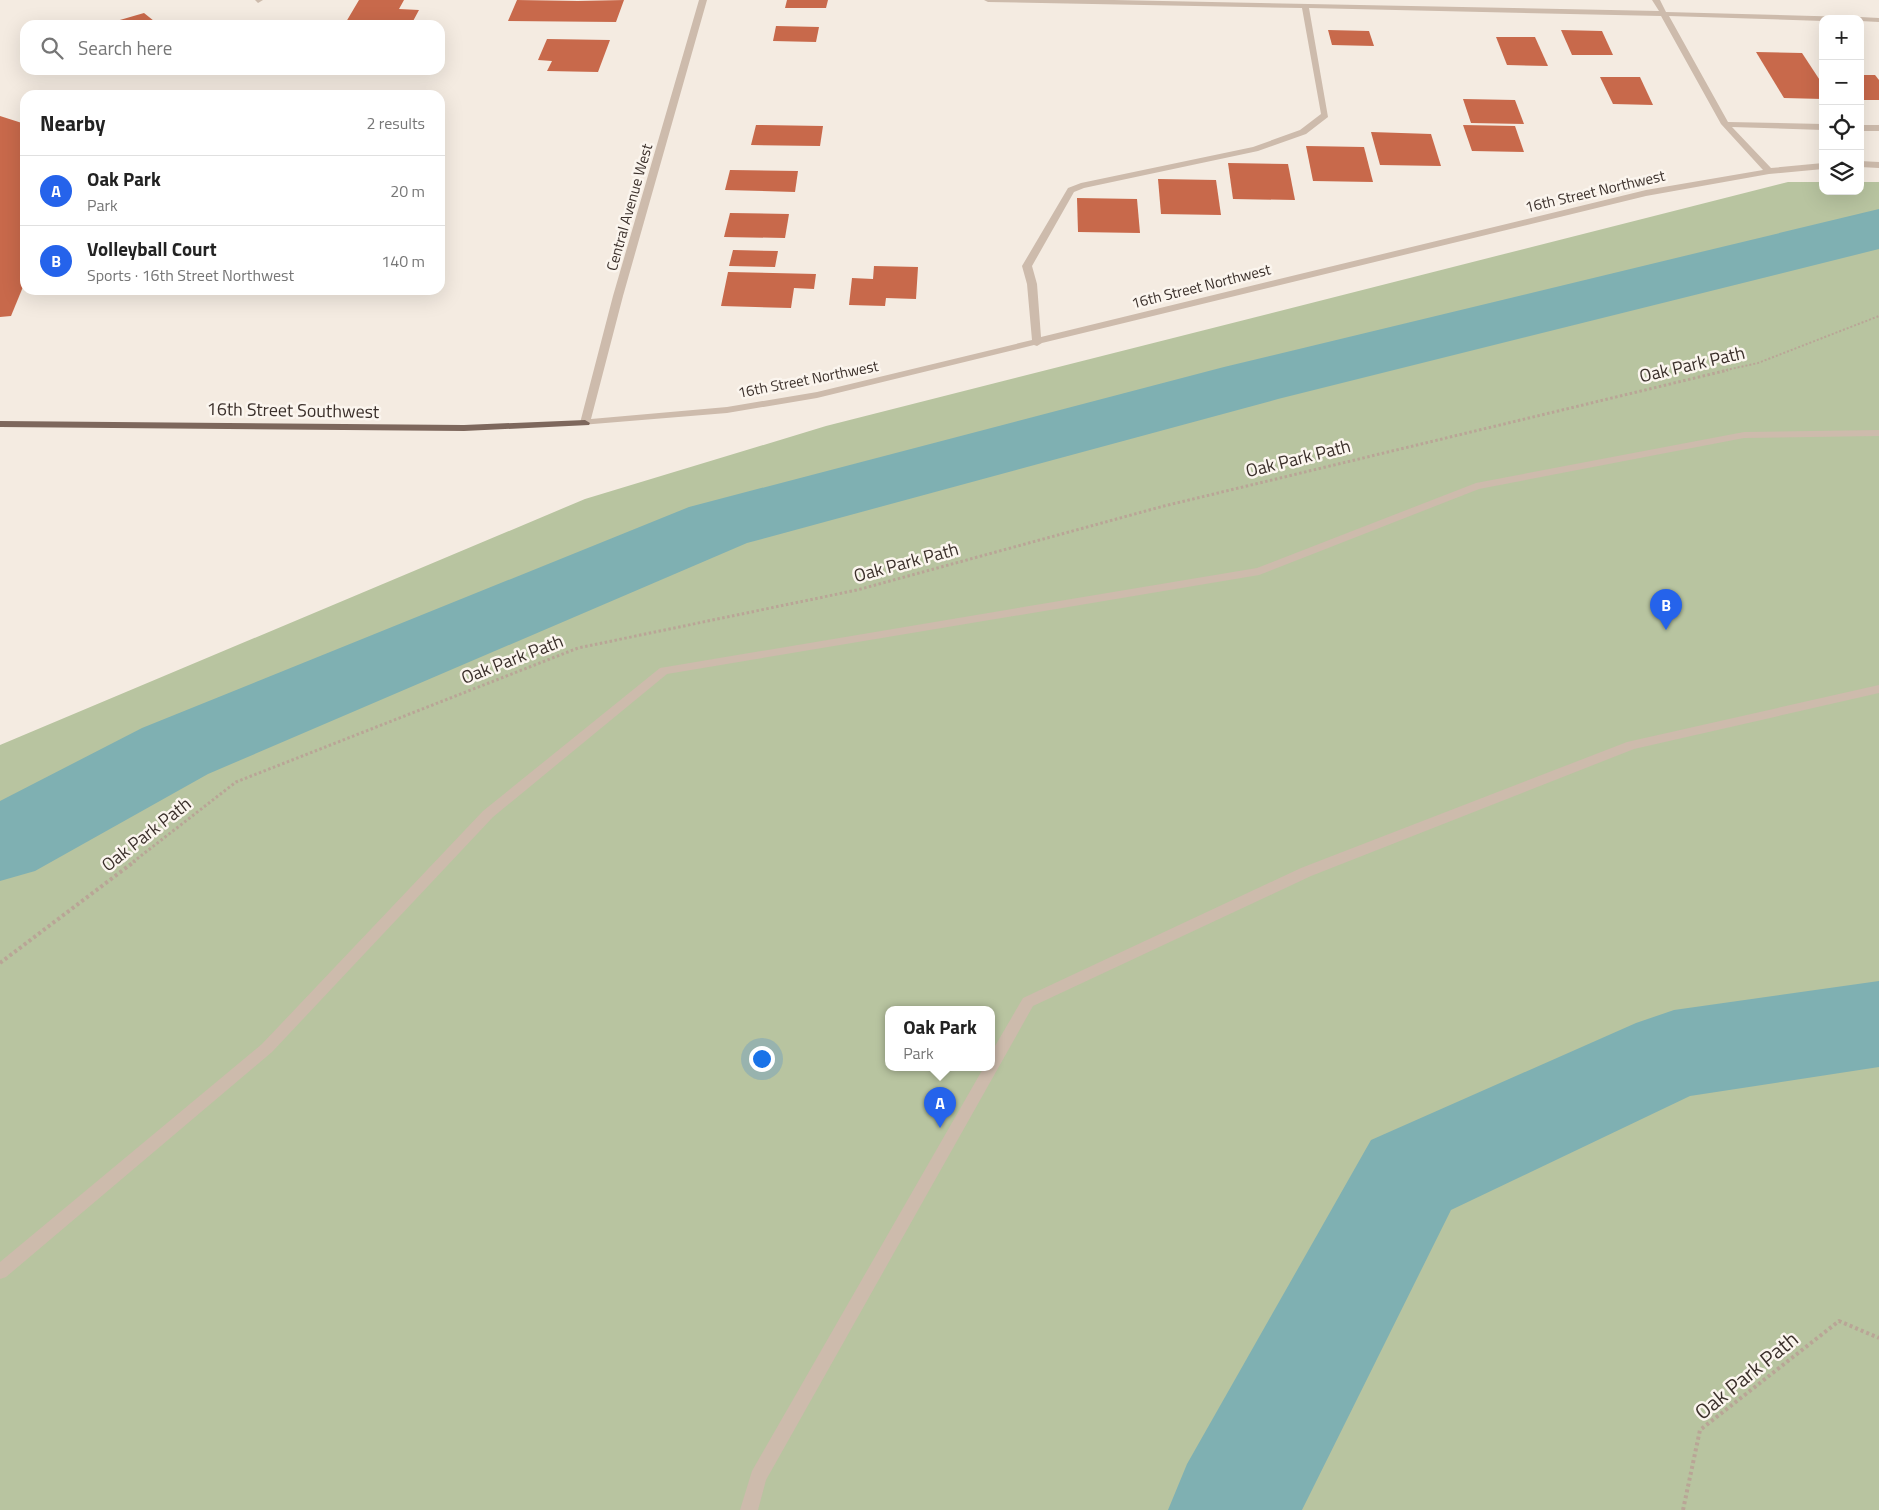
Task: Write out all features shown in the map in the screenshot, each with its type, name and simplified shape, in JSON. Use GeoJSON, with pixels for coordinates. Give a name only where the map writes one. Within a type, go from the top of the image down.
{"type":"FeatureCollection","features":[{"type":"Feature","properties":{"kind":"main road","name":"16th Street Southwest"},"geometry":{"type":"LineString","coordinates":[[0,424],[464,428],[585,422]]}},
{"type":"Feature","properties":{"kind":"street","name":"Central Avenue West"},"geometry":{"type":"LineString","coordinates":[[585,422],[618,296],[702,0]]}},
{"type":"Feature","properties":{"kind":"street"},"geometry":{"type":"LineString","coordinates":[[988,0],[1664,13],[1819,18]]}},
{"type":"Feature","properties":{"kind":"street"},"geometry":{"type":"LineString","coordinates":[[1656,0],[1725,124],[1769,171]]}},
{"type":"Feature","properties":{"kind":"street"},"geometry":{"type":"LineString","coordinates":[[1037,342],[1032,284],[1027,266],[1071,190],[1081,186],[1255,149],[1303,132],[1325,115],[1305,6]]}},
{"type":"Feature","properties":{"kind":"street"},"geometry":{"type":"LineString","coordinates":[[1864,19],[1879,20]]}},
{"type":"Feature","properties":{"kind":"street"},"geometry":{"type":"LineString","coordinates":[[1725,124],[1819,127]]}},
{"type":"Feature","properties":{"kind":"street"},"geometry":{"type":"LineString","coordinates":[[1864,128],[1879,128]]}},
{"type":"Feature","properties":{"kind":"street"},"geometry":{"type":"LineString","coordinates":[[1864,164],[1879,165]]}},
{"type":"Feature","properties":{"kind":"street","name":"16th Street Northwest"},"geometry":{"type":"LineString","coordinates":[[585,422],[727,410],[817,395],[1646,193],[1769,171],[1819,166]]}},
{"type":"Feature","properties":{"kind":"street"},"geometry":{"type":"LineString","coordinates":[[0,1272],[266,1048],[488,814],[664,671],[1259,571],[1476,486],[1744,435],[1879,433]]}},
{"type":"Feature","properties":{"kind":"street"},"geometry":{"type":"LineString","coordinates":[[995,1059],[1028,1002],[1306,872],[1631,745],[1879,689]]}},
{"type":"Feature","properties":{"kind":"street"},"geometry":{"type":"LineString","coordinates":[[749,1510],[758,1477],[988,1071]]}},
{"type":"Feature","properties":{"kind":"path","name":"Oak Park Path"},"geometry":{"type":"LineString","coordinates":[[0,963],[236,782],[578,648],[857,590],[1183,501],[1758,363],[1879,316]]}},
{"type":"Feature","properties":{"kind":"path","name":"Oak Park Path"},"geometry":{"type":"LineString","coordinates":[[1683,1510],[1700,1430],[1839,1321],[1879,1338]]}},
{"type":"Feature","properties":{"kind":"green space"},"geometry":{"type":"Polygon","coordinates":[[[1788,182],[1819,182],[1819,195],[1864,195],[1864,182],[1879,182],[1879,1510],[0,1510],[0,745],[585,499],[826,426],[1788,182]]]}},
{"type":"Feature","properties":{"kind":"building"},"geometry":{"type":"Polygon","coordinates":[[[359,0],[404,0],[399,9],[419,10],[414,20],[347,20],[359,0]]]}},
{"type":"Feature","properties":{"kind":"building"},"geometry":{"type":"Polygon","coordinates":[[[517,0],[624,0],[616,22],[508,21],[517,0]]]}},
{"type":"Feature","properties":{"kind":"building"},"geometry":{"type":"Polygon","coordinates":[[[787,0],[828,0],[826,8],[785,8],[787,0]]]}},
{"type":"Feature","properties":{"kind":"building"},"geometry":{"type":"Polygon","coordinates":[[[144,13],[153,20],[120,20],[144,13]]]}},
{"type":"Feature","properties":{"kind":"building"},"geometry":{"type":"Polygon","coordinates":[[[776,26],[819,27],[816,42],[773,41],[776,26]]]}},
{"type":"Feature","properties":{"kind":"building"},"geometry":{"type":"Polygon","coordinates":[[[1328,30],[1369,31],[1374,46],[1332,45],[1328,30]]]}},
{"type":"Feature","properties":{"kind":"building"},"geometry":{"type":"Polygon","coordinates":[[[1561,30],[1602,31],[1613,55],[1572,55],[1561,30]]]}},
{"type":"Feature","properties":{"kind":"building"},"geometry":{"type":"Polygon","coordinates":[[[1496,37],[1535,37],[1548,66],[1507,65],[1496,37]]]}},
{"type":"Feature","properties":{"kind":"building"},"geometry":{"type":"Polygon","coordinates":[[[547,39],[610,40],[598,72],[547,71],[552,61],[538,60],[547,39]]]}},
{"type":"Feature","properties":{"kind":"building"},"geometry":{"type":"Polygon","coordinates":[[[1756,52],[1802,53],[1819,79],[1819,99],[1784,98],[1756,52]]]}},
{"type":"Feature","properties":{"kind":"building"},"geometry":{"type":"Polygon","coordinates":[[[1864,75],[1875,75],[1879,80],[1879,100],[1864,100],[1864,75]]]}},
{"type":"Feature","properties":{"kind":"building"},"geometry":{"type":"Polygon","coordinates":[[[1600,77],[1640,77],[1653,105],[1613,104],[1600,77]]]}},
{"type":"Feature","properties":{"kind":"building"},"geometry":{"type":"Polygon","coordinates":[[[1463,99],[1515,100],[1524,124],[1471,123],[1463,99]]]}},
{"type":"Feature","properties":{"kind":"building"},"geometry":{"type":"Polygon","coordinates":[[[0,116],[20,122],[20,294],[11,316],[0,317],[0,116]]]}},
{"type":"Feature","properties":{"kind":"building"},"geometry":{"type":"Polygon","coordinates":[[[756,125],[823,126],[820,146],[751,145],[756,125]]]}},
{"type":"Feature","properties":{"kind":"building"},"geometry":{"type":"Polygon","coordinates":[[[1463,125],[1515,126],[1524,152],[1472,151],[1463,125]]]}},
{"type":"Feature","properties":{"kind":"building"},"geometry":{"type":"Polygon","coordinates":[[[1371,132],[1431,134],[1441,166],[1380,165],[1371,132]]]}},
{"type":"Feature","properties":{"kind":"building"},"geometry":{"type":"Polygon","coordinates":[[[1306,146],[1364,147],[1373,182],[1313,181],[1306,146]]]}},
{"type":"Feature","properties":{"kind":"building"},"geometry":{"type":"Polygon","coordinates":[[[1228,163],[1288,164],[1295,200],[1233,199],[1228,163]]]}},
{"type":"Feature","properties":{"kind":"building"},"geometry":{"type":"Polygon","coordinates":[[[730,170],[798,171],[795,192],[725,190],[730,170]]]}},
{"type":"Feature","properties":{"kind":"building"},"geometry":{"type":"Polygon","coordinates":[[[1158,179],[1216,180],[1221,215],[1161,214],[1158,179]]]}},
{"type":"Feature","properties":{"kind":"building"},"geometry":{"type":"Polygon","coordinates":[[[1077,198],[1137,199],[1140,233],[1078,232],[1077,198]]]}},
{"type":"Feature","properties":{"kind":"building"},"geometry":{"type":"Polygon","coordinates":[[[730,213],[789,214],[785,238],[724,237],[730,213]]]}},
{"type":"Feature","properties":{"kind":"building"},"geometry":{"type":"Polygon","coordinates":[[[733,250],[778,251],[775,267],[729,266],[733,250]]]}},
{"type":"Feature","properties":{"kind":"building"},"geometry":{"type":"Polygon","coordinates":[[[874,266],[918,267],[916,299],[886,298],[885,306],[849,305],[852,278],[873,279],[874,266]]]}},
{"type":"Feature","properties":{"kind":"building"},"geometry":{"type":"Polygon","coordinates":[[[728,272],[816,274],[814,289],[794,288],[791,308],[721,306],[728,272]]]}},
{"type":"Feature","properties":{"kind":"waterway"},"geometry":{"type":"LineString","coordinates":[[0,845],[175,751],[718,525],[1251,383],[1879,229]]}},
{"type":"Feature","properties":{"kind":"waterway"},"geometry":{"type":"LineString","coordinates":[[1233,1510],[1411,1175],[1674,1054],[1879,1024]]}},
{"type":"Feature","properties":{"kind":"place","name":"Volleyball Court"},"geometry":{"type":"Point","coordinates":[1666,630]}},
{"type":"Feature","properties":{"kind":"place","name":"Oak Park"},"geometry":{"type":"Point","coordinates":[940,1128]}}]}
